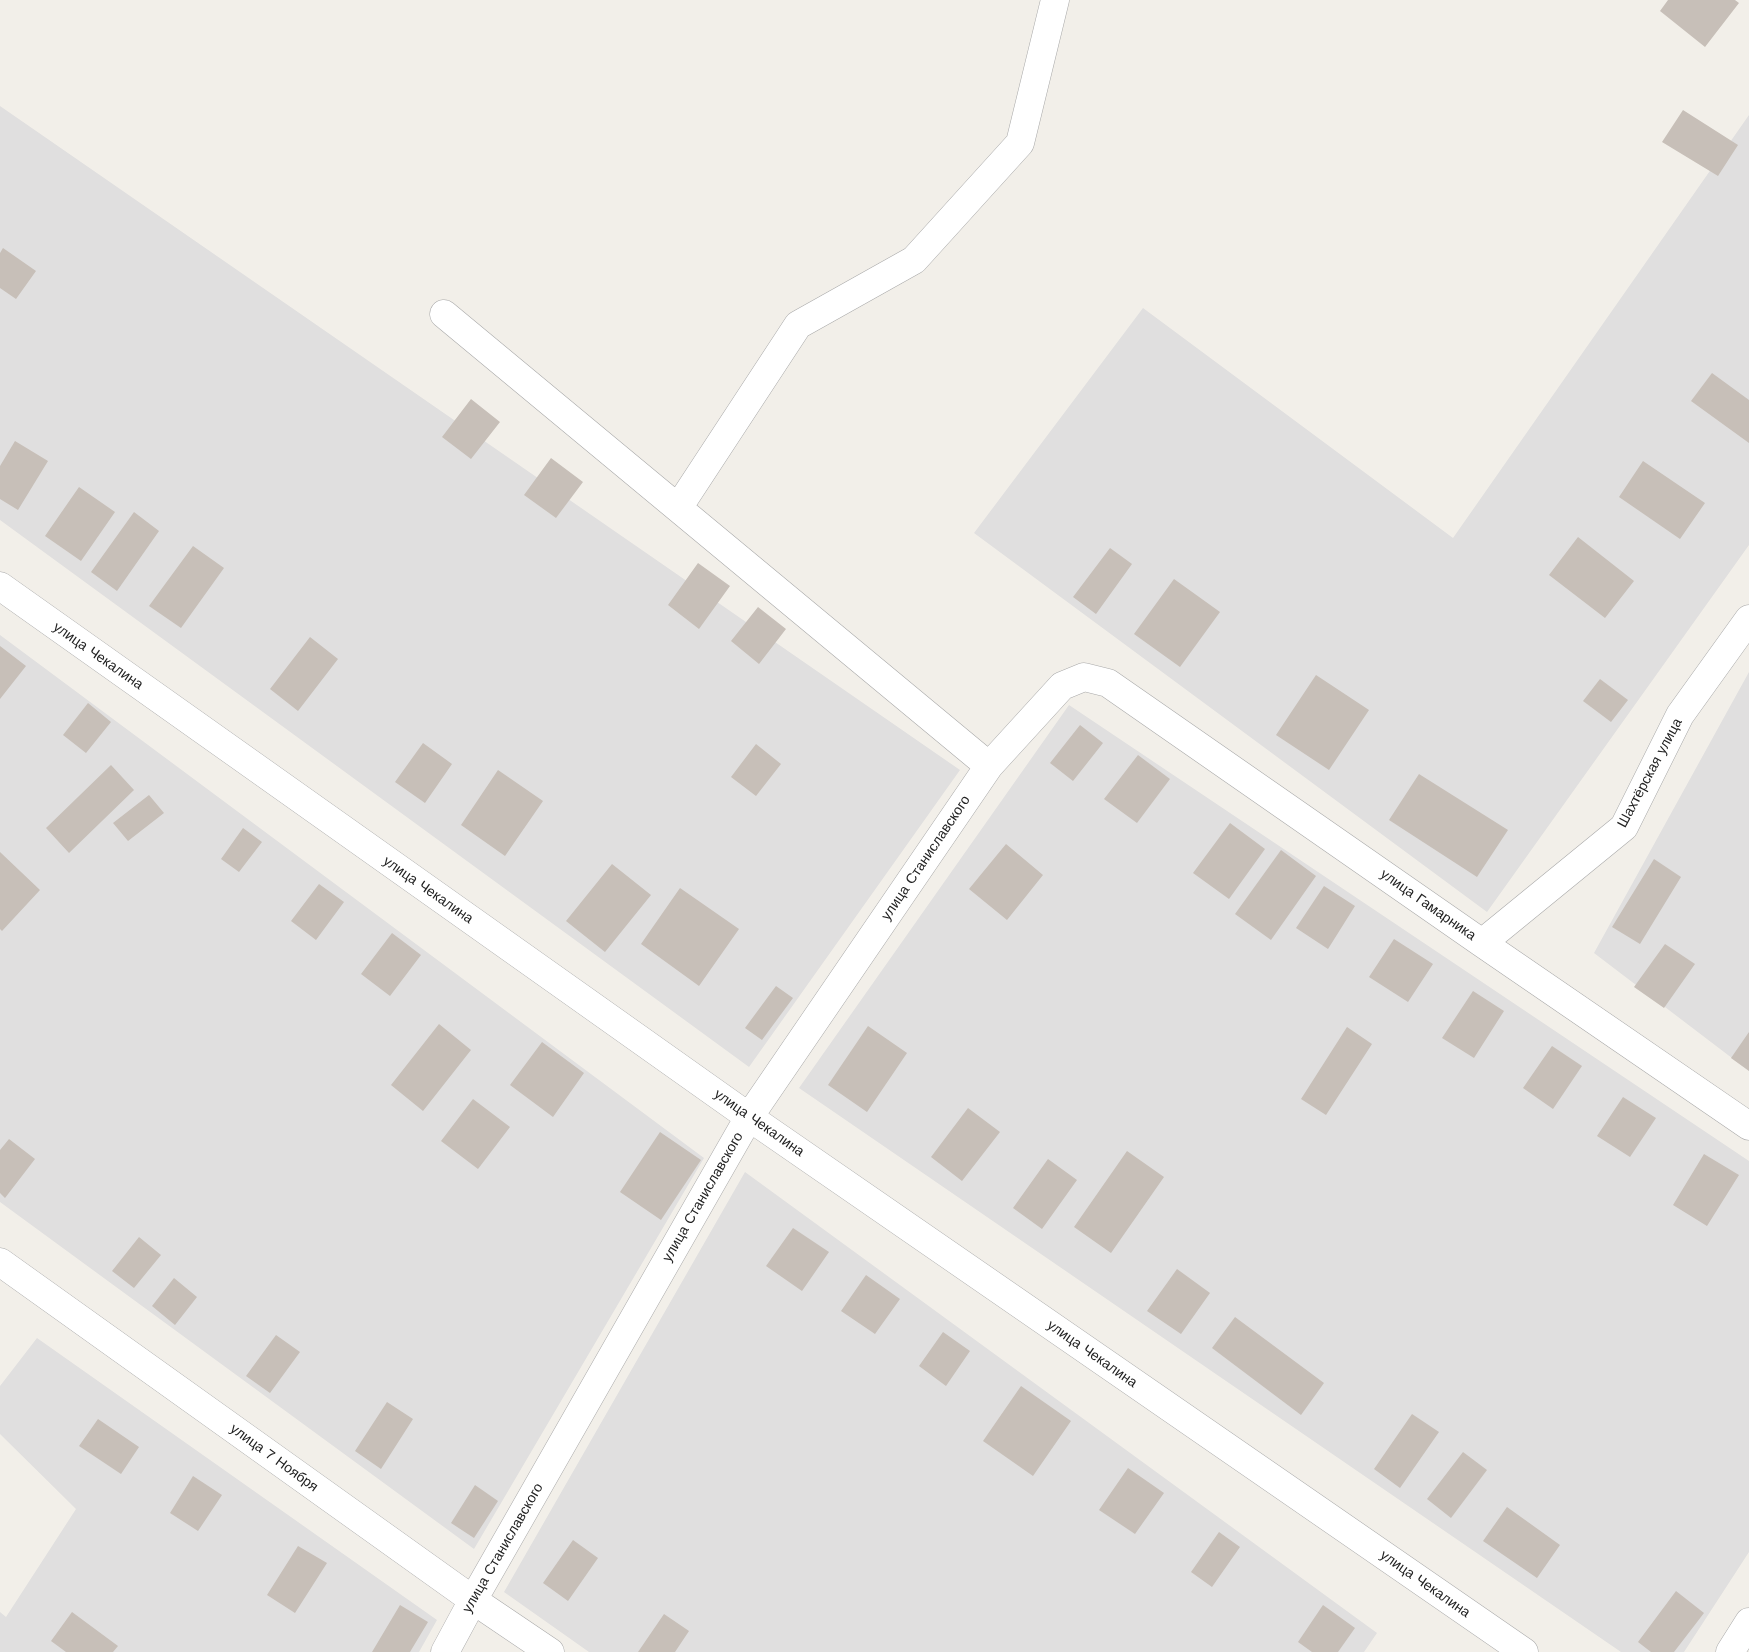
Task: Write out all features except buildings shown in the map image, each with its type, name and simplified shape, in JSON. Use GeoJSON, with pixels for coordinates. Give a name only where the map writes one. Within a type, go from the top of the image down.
{"type":"FeatureCollection","features":[{"type":"Feature","properties":{"kind":"street"},"geometry":{"type":"LineString","coordinates":[[678,508],[798,325],[914,260],[1020,143],[1055,0]]}},
{"type":"Feature","properties":{"kind":"street"},"geometry":{"type":"LineString","coordinates":[[444,314],[989,766]]}},
{"type":"Feature","properties":{"kind":"street","name":"улица Чекалина"},"geometry":{"type":"LineString","coordinates":[[0,586],[749,1117],[1524,1652]]}},
{"type":"Feature","properties":{"kind":"street","name":"Шахтёрская улица"},"geometry":{"type":"LineString","coordinates":[[1482,943],[1624,827],[1680,715],[1749,619]]}},
{"type":"Feature","properties":{"kind":"street","name":"улица Станиславского"},"geometry":{"type":"LineString","coordinates":[[445,1652],[749,1117],[989,766],[1062,686],[1084,677],[1108,683]]}},
{"type":"Feature","properties":{"kind":"street","name":"улица Гамарника"},"geometry":{"type":"LineString","coordinates":[[1108,683],[1749,1126]]}},
{"type":"Feature","properties":{"kind":"street","name":"улица 7 Ноября"},"geometry":{"type":"LineString","coordinates":[[0,1262],[473,1600],[550,1652]]}},
{"type":"Feature","properties":{"kind":"street"},"geometry":{"type":"LineString","coordinates":[[1730,1652],[1749,1622]]}},
{"type":"Feature","properties":{"kind":"shaded area"},"geometry":{"type":"Polygon","coordinates":[[[0,106],[960,770],[749,1067],[0,520],[0,106]]]}},
{"type":"Feature","properties":{"kind":"shaded area"},"geometry":{"type":"Polygon","coordinates":[[[1749,115],[1749,545],[1487,912],[974,533],[1143,308],[1453,538],[1749,115]]]}},
{"type":"Feature","properties":{"kind":"shaded area"},"geometry":{"type":"Polygon","coordinates":[[[0,635],[704,1158],[474,1549],[0,1202],[0,635]]]}},
{"type":"Feature","properties":{"kind":"shaded area"},"geometry":{"type":"Polygon","coordinates":[[[1749,672],[1749,1071],[1594,953],[1749,672]]]}},
{"type":"Feature","properties":{"kind":"shaded area"},"geometry":{"type":"Polygon","coordinates":[[[1069,705],[1749,1161],[1749,1552],[1684,1652],[1621,1652],[799,1088],[1069,705]]]}},
{"type":"Feature","properties":{"kind":"shaded area"},"geometry":{"type":"Polygon","coordinates":[[[745,1172],[1377,1633],[1364,1652],[589,1652],[504,1592],[745,1172]]]}},
{"type":"Feature","properties":{"kind":"shaded area"},"geometry":{"type":"Polygon","coordinates":[[[37,1338],[437,1620],[419,1652],[0,1652],[0,1612],[6,1617],[76,1509],[0,1434],[0,1386],[37,1338]]]}}]}
